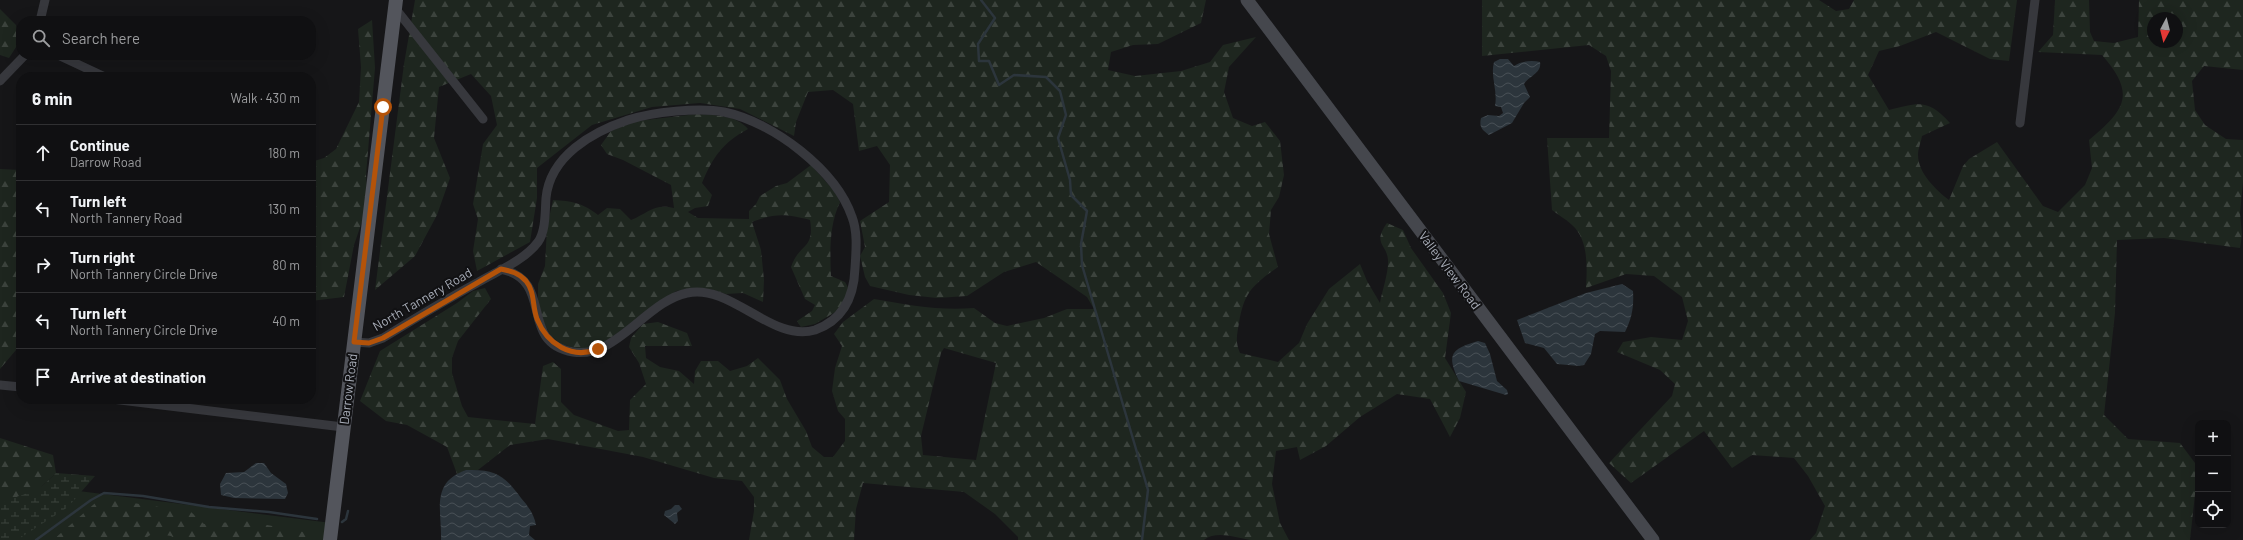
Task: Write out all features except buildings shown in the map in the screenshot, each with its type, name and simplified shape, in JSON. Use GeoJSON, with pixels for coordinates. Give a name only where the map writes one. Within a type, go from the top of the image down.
{"type":"FeatureCollection","features":[{"type":"Feature","properties":{"kind":"main road","name":"Valley View Road"},"geometry":{"type":"LineString","coordinates":[[1247,0],[1653,540]]}},
{"type":"Feature","properties":{"kind":"main road","name":"Darrow Road"},"geometry":{"type":"LineString","coordinates":[[330,540],[395,4]]}},
{"type":"Feature","properties":{"kind":"street"},"geometry":{"type":"LineString","coordinates":[[41,16],[45,0]]}},
{"type":"Feature","properties":{"kind":"street"},"geometry":{"type":"LineString","coordinates":[[2020,123],[2035,0]]}},
{"type":"Feature","properties":{"kind":"street"},"geometry":{"type":"LineString","coordinates":[[395,4],[483,119]]}},
{"type":"Feature","properties":{"kind":"street"},"geometry":{"type":"LineString","coordinates":[[0,82],[20,60]]}},
{"type":"Feature","properties":{"kind":"street"},"geometry":{"type":"LineString","coordinates":[[69,60],[94,72]]}},
{"type":"Feature","properties":{"kind":"street","name":"North Tannery Road"},"geometry":{"type":"LineString","coordinates":[[354,342],[369,343],[383,338],[501,269],[517,260],[539,241],[544,223],[548,188],[554,172],[573,150],[596,134],[610,127],[639,117],[664,113],[710,110],[724,112],[763,127],[779,136],[817,166],[831,181],[845,202],[853,219],[855,231],[855,277],[846,306],[833,320],[809,331],[788,330],[715,295],[690,292],[668,301],[598,349],[584,353],[568,351],[553,342],[541,327],[536,317],[533,295],[526,281],[512,271],[501,269]]}},
{"type":"Feature","properties":{"kind":"street"},"geometry":{"type":"LineString","coordinates":[[0,385],[16,387]]}},
{"type":"Feature","properties":{"kind":"street"},"geometry":{"type":"LineString","coordinates":[[153,404],[343,427]]}},
{"type":"Feature","properties":{"kind":"green space"},"geometry":{"type":"Polygon","coordinates":[[[415,0],[1206,0],[1201,23],[1158,44],[1133,45],[1111,52],[1108,70],[1135,76],[1181,71],[1210,62],[1223,45],[1256,37],[1229,67],[1224,92],[1233,118],[1252,126],[1265,122],[1280,141],[1284,175],[1279,197],[1271,210],[1269,234],[1278,267],[1256,284],[1247,296],[1241,312],[1237,335],[1237,345],[1240,353],[1278,362],[1299,343],[1307,324],[1329,289],[1360,264],[1367,281],[1380,303],[1388,260],[1380,240],[1387,223],[1403,230],[1411,248],[1443,293],[1451,313],[1445,358],[1466,392],[1460,418],[1450,437],[1430,399],[1397,394],[1360,417],[1326,446],[1300,460],[1297,447],[1276,451],[1272,484],[1280,523],[1289,540],[1250,540],[1221,535],[1209,537],[1204,540],[1018,540],[1018,537],[995,514],[964,492],[863,483],[856,509],[854,540],[749,540],[754,511],[754,497],[742,481],[714,478],[643,457],[548,439],[510,445],[478,470],[466,470],[457,474],[447,447],[407,425],[386,421],[360,401],[380,351],[457,303],[473,291],[485,288],[491,299],[458,341],[452,358],[452,373],[462,406],[468,417],[535,424],[543,366],[553,362],[561,369],[561,402],[574,415],[618,431],[629,430],[630,400],[646,384],[639,363],[629,347],[631,338],[643,324],[658,322],[687,333],[692,346],[645,346],[646,358],[660,367],[679,371],[694,384],[695,371],[701,361],[718,361],[730,371],[747,366],[758,358],[780,380],[787,399],[806,431],[812,447],[824,457],[833,457],[845,441],[845,419],[838,411],[832,391],[835,368],[842,346],[834,334],[843,322],[874,299],[936,308],[974,308],[995,323],[1007,326],[1044,318],[1067,309],[1094,309],[1087,297],[1036,262],[1004,272],[967,296],[937,298],[909,295],[870,286],[865,277],[860,256],[865,247],[860,221],[889,202],[890,165],[877,146],[859,151],[853,104],[833,90],[808,92],[796,122],[794,136],[740,109],[700,103],[652,107],[592,125],[537,168],[537,198],[530,242],[477,271],[473,251],[478,219],[473,204],[483,144],[497,125],[491,96],[471,74],[439,87],[434,138],[450,178],[437,215],[415,256],[375,290],[404,64],[415,0]],[[944,348],[941,353],[921,436],[923,455],[976,460],[996,363],[944,348]]]}},
{"type":"Feature","properties":{"kind":"green space"},"geometry":{"type":"Polygon","coordinates":[[[1482,0],[1819,0],[1836,11],[1849,9],[1854,0],[2017,0],[2009,61],[1990,59],[1936,32],[1900,46],[1879,51],[1868,75],[1889,110],[1915,104],[1922,104],[1935,109],[1950,123],[1922,136],[1918,150],[1919,162],[1924,175],[1933,186],[1949,200],[1963,166],[1969,159],[1997,142],[2043,206],[2058,212],[2085,185],[2092,168],[2089,140],[2102,129],[2118,110],[2122,100],[2123,91],[2120,80],[2102,55],[2038,52],[2053,35],[2055,0],[2089,0],[2090,32],[2094,41],[2114,43],[2138,37],[2139,0],[2243,0],[2243,70],[2204,66],[2192,81],[2195,110],[2205,125],[2226,139],[2243,140],[2243,182],[2240,213],[2242,235],[2240,248],[2164,238],[2117,240],[2115,313],[2104,415],[2128,439],[2180,443],[2195,463],[2195,494],[2190,540],[1810,540],[1816,533],[1825,506],[1808,476],[1794,458],[1752,455],[1732,468],[1704,431],[1631,483],[1609,463],[1672,396],[1675,384],[1660,370],[1617,352],[1623,342],[1651,337],[1682,340],[1688,321],[1682,297],[1654,276],[1626,274],[1586,288],[1586,255],[1582,238],[1572,225],[1552,210],[1547,138],[1609,138],[1611,71],[1606,56],[1589,45],[1482,56],[1482,0]]]}},
{"type":"Feature","properties":{"kind":"green space"},"geometry":{"type":"Polygon","coordinates":[[[0,9],[16,25],[16,47],[9,58],[0,55],[0,9]]]}},
{"type":"Feature","properties":{"kind":"green space"},"geometry":{"type":"Polygon","coordinates":[[[372,20],[375,68],[366,175],[368,204],[354,245],[344,297],[316,300],[316,160],[324,158],[336,149],[359,102],[361,67],[358,29],[372,20]]]}},
{"type":"Feature","properties":{"kind":"green space"},"geometry":{"type":"Polygon","coordinates":[[[697,114],[717,115],[731,118],[743,124],[748,129],[725,145],[710,166],[702,183],[712,195],[708,206],[695,208],[688,212],[698,218],[749,219],[749,211],[756,204],[760,196],[776,186],[787,183],[811,165],[835,192],[840,202],[836,211],[832,229],[830,257],[831,276],[845,282],[849,289],[842,308],[815,324],[801,327],[797,321],[812,311],[815,305],[805,299],[791,267],[794,259],[808,242],[811,230],[810,220],[781,215],[752,222],[761,250],[764,280],[763,302],[743,293],[726,294],[710,289],[693,288],[676,291],[615,335],[594,348],[575,348],[561,344],[551,336],[544,323],[538,303],[538,284],[545,266],[547,227],[553,200],[577,203],[598,215],[607,208],[620,209],[631,220],[656,208],[674,208],[671,185],[623,160],[607,154],[601,145],[611,131],[637,121],[697,114]]]}},
{"type":"Feature","properties":{"kind":"green space"},"geometry":{"type":"Polygon","coordinates":[[[0,169],[16,170],[16,350],[0,369],[0,169]]]}},
{"type":"Feature","properties":{"kind":"green space"},"geometry":{"type":"Polygon","coordinates":[[[0,438],[53,455],[56,473],[39,489],[0,503],[0,438]]]}},
{"type":"Feature","properties":{"kind":"green space"},"geometry":{"type":"Polygon","coordinates":[[[56,473],[95,476],[68,507],[17,540],[0,540],[0,503],[39,489],[56,473]]]}},
{"type":"Feature","properties":{"kind":"green space"},"geometry":{"type":"Polygon","coordinates":[[[0,481],[332,523],[330,540],[0,540],[0,481]]]}},
{"type":"Feature","properties":{"kind":"green space"},"geometry":{"type":"Polygon","coordinates":[[[101,498],[191,512],[204,524],[246,521],[309,533],[311,540],[177,540],[171,536],[153,533],[143,540],[53,540],[101,498]]]}},
{"type":"Feature","properties":{"kind":"water"},"geometry":{"type":"Polygon","coordinates":[[[1500,59],[1508,59],[1514,66],[1523,62],[1534,61],[1540,62],[1540,66],[1537,72],[1524,84],[1530,97],[1524,103],[1512,123],[1489,135],[1480,124],[1481,118],[1488,115],[1499,116],[1503,113],[1501,107],[1495,106],[1496,95],[1493,73],[1494,62],[1500,59]]]}},
{"type":"Feature","properties":{"kind":"water"},"geometry":{"type":"Polygon","coordinates":[[[1622,284],[1633,291],[1632,312],[1625,332],[1600,331],[1595,334],[1591,354],[1584,365],[1557,364],[1544,348],[1525,343],[1517,320],[1586,293],[1622,284]]]}},
{"type":"Feature","properties":{"kind":"water"},"geometry":{"type":"Polygon","coordinates":[[[1478,341],[1485,343],[1490,354],[1497,381],[1507,390],[1508,394],[1506,395],[1459,381],[1452,359],[1454,354],[1462,347],[1478,341]]]}},
{"type":"Feature","properties":{"kind":"water"},"geometry":{"type":"Polygon","coordinates":[[[256,463],[264,463],[271,473],[286,484],[288,493],[285,499],[234,498],[221,495],[220,484],[226,473],[244,472],[256,463]]]}},
{"type":"Feature","properties":{"kind":"water"},"geometry":{"type":"Polygon","coordinates":[[[466,470],[492,472],[504,479],[509,484],[526,504],[532,514],[536,525],[530,526],[529,535],[535,540],[441,540],[440,499],[443,490],[447,482],[466,470]]]}},
{"type":"Feature","properties":{"kind":"water"},"geometry":{"type":"Polygon","coordinates":[[[675,505],[679,505],[682,509],[677,513],[678,521],[675,524],[664,515],[665,511],[671,509],[675,505]]]}},
{"type":"Feature","properties":{"kind":"waterway"},"geometry":{"type":"LineString","coordinates":[[981,0],[995,18],[978,44],[979,61],[989,61],[999,85],[1014,75],[1046,77],[1060,91],[1066,115],[1058,138],[1070,180],[1071,195],[1087,211],[1081,244],[1082,265],[1148,490],[1142,540]]}},
{"type":"Feature","properties":{"kind":"waterway"},"geometry":{"type":"LineString","coordinates":[[36,540],[91,500],[104,493],[143,496],[209,507],[269,512],[317,519]]}},
{"type":"Feature","properties":{"kind":"waterway"},"geometry":{"type":"LineString","coordinates":[[342,522],[346,519],[348,511]]}},
{"type":"Feature","properties":{"kind":"route"},"geometry":{"type":"LineString","coordinates":[[383,107],[354,342],[369,343],[383,338],[501,269],[512,271],[526,281],[533,295],[536,317],[545,334],[553,342],[568,351],[584,353],[598,349]]}}]}
